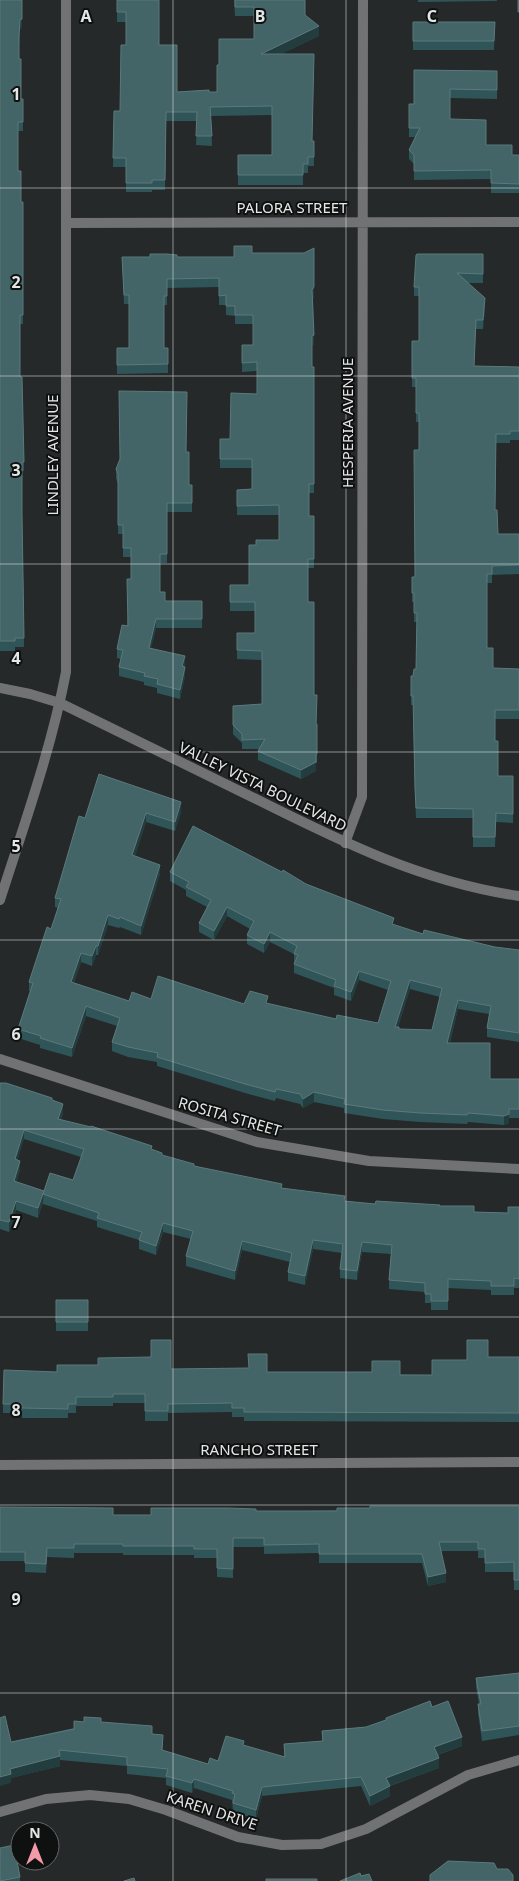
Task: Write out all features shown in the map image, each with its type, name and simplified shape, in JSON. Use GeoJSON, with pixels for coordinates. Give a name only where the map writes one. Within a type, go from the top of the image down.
{"type":"FeatureCollection","features":[{"type":"Feature","properties":{"kind":"street","name":"LINDLEY AVENUE"},"geometry":{"type":"LineString","coordinates":[[0,900],[31,804],[60,703],[67,660],[66,0]]}},
{"type":"Feature","properties":{"kind":"street","name":"HESPERIA AVENUE"},"geometry":{"type":"LineString","coordinates":[[344,843],[362,798],[363,0]]}},
{"type":"Feature","properties":{"kind":"street","name":"PALORA STREET"},"geometry":{"type":"LineString","coordinates":[[66,223],[519,222]]}},
{"type":"Feature","properties":{"kind":"street","name":"VALLEY VISTA BOULEVARD"},"geometry":{"type":"LineString","coordinates":[[0,688],[60,703],[344,843],[413,871],[499,893],[519,896]]}},
{"type":"Feature","properties":{"kind":"street","name":"ROSITA STREET"},"geometry":{"type":"LineString","coordinates":[[0,1059],[257,1142],[369,1161],[519,1169]]}},
{"type":"Feature","properties":{"kind":"street","name":"RANCHO STREET"},"geometry":{"type":"LineString","coordinates":[[0,1465],[519,1462]]}},
{"type":"Feature","properties":{"kind":"street","name":"KAREN DRIVE"},"geometry":{"type":"LineString","coordinates":[[0,1812],[46,1799],[90,1795],[129,1799],[166,1810],[238,1837],[282,1845],[321,1844],[366,1829],[468,1775],[519,1760]]}},
{"type":"Feature","properties":{"kind":"building"},"geometry":{"type":"Polygon","coordinates":[[[0,0],[22,0],[19,59],[21,59],[23,122],[18,122],[18,171],[21,171],[21,202],[23,202],[23,315],[20,315],[20,377],[22,377],[24,462],[22,462],[22,513],[24,638],[15,638],[15,641],[0,641],[0,0]]]}},
{"type":"Feature","properties":{"kind":"building"},"geometry":{"type":"Polygon","coordinates":[[[117,0],[159,0],[159,45],[177,45],[177,92],[209,90],[209,92],[217,92],[219,39],[254,39],[254,7],[235,7],[235,0],[305,0],[305,15],[319,26],[261,54],[314,54],[312,141],[314,141],[314,157],[308,157],[308,164],[303,164],[303,175],[238,175],[238,155],[272,155],[272,106],[210,107],[212,136],[196,136],[197,112],[166,112],[165,180],[152,180],[152,183],[126,183],[126,158],[113,158],[114,111],[120,111],[121,45],[126,45],[126,12],[117,12],[117,0]]]}},
{"type":"Feature","properties":{"kind":"building"},"geometry":{"type":"Polygon","coordinates":[[[413,22],[495,22],[494,41],[413,41],[413,22]]]}},
{"type":"Feature","properties":{"kind":"building"},"geometry":{"type":"Polygon","coordinates":[[[414,70],[497,71],[497,90],[450,89],[450,119],[486,120],[486,145],[512,145],[512,155],[519,155],[519,184],[491,183],[491,170],[414,171],[414,155],[409,150],[420,128],[409,128],[409,104],[414,104],[414,70]]]}},
{"type":"Feature","properties":{"kind":"building"},"geometry":{"type":"Polygon","coordinates":[[[234,246],[252,246],[252,253],[304,253],[314,248],[312,367],[314,367],[314,484],[309,484],[309,516],[314,516],[314,559],[308,559],[308,602],[314,602],[314,695],[317,695],[317,754],[316,762],[301,770],[258,751],[265,739],[242,740],[242,734],[233,725],[233,706],[262,704],[262,651],[237,650],[237,633],[255,633],[255,602],[230,602],[230,585],[249,585],[249,545],[256,545],[256,540],[279,540],[279,505],[237,506],[237,490],[252,489],[252,459],[220,459],[220,439],[230,439],[231,393],[257,394],[257,362],[242,363],[242,345],[253,345],[253,315],[235,315],[235,306],[226,306],[226,295],[219,296],[219,278],[167,279],[167,296],[164,296],[164,348],[168,348],[168,364],[117,365],[117,348],[129,348],[129,295],[124,295],[122,257],[150,257],[150,254],[167,254],[177,255],[177,257],[234,257],[234,246]]]}},
{"type":"Feature","properties":{"kind":"building"},"geometry":{"type":"Polygon","coordinates":[[[417,254],[483,254],[483,274],[457,273],[485,298],[483,320],[476,320],[474,366],[519,367],[519,431],[510,431],[510,434],[496,434],[495,510],[497,510],[498,534],[519,534],[519,565],[492,566],[492,574],[487,574],[487,648],[493,648],[493,668],[519,669],[519,710],[495,710],[495,741],[498,741],[498,776],[513,776],[513,814],[496,813],[495,837],[473,837],[473,809],[416,808],[411,676],[413,676],[414,669],[416,669],[417,613],[414,613],[412,577],[415,577],[414,450],[419,450],[419,413],[416,413],[416,378],[412,378],[412,341],[419,341],[419,287],[414,287],[417,254]]]}},
{"type":"Feature","properties":{"kind":"building"},"geometry":{"type":"Polygon","coordinates":[[[119,391],[187,392],[186,452],[189,452],[189,485],[192,485],[192,503],[167,503],[167,554],[160,554],[160,592],[165,592],[165,601],[202,601],[202,619],[156,619],[149,648],[185,656],[182,666],[185,667],[180,690],[157,684],[158,679],[144,676],[145,673],[119,667],[123,650],[117,649],[122,625],[128,626],[127,579],[131,579],[131,548],[123,548],[123,525],[118,525],[118,474],[116,469],[120,459],[119,391]]]}},
{"type":"Feature","properties":{"kind":"building"},"geometry":{"type":"Polygon","coordinates":[[[99,774],[181,802],[175,822],[146,813],[132,855],[160,865],[141,926],[120,917],[119,919],[108,915],[98,946],[96,946],[92,956],[81,953],[71,982],[129,1001],[132,992],[151,999],[158,976],[244,1004],[250,991],[268,996],[266,1003],[336,1019],[337,1015],[378,1023],[391,981],[359,971],[351,992],[334,986],[336,980],[294,964],[298,955],[294,954],[297,946],[270,932],[264,944],[247,935],[254,921],[227,907],[214,931],[199,923],[211,900],[186,887],[189,882],[170,872],[193,826],[282,872],[283,870],[306,884],[394,918],[392,924],[423,934],[424,930],[495,947],[519,950],[519,1033],[487,1028],[491,1006],[458,1000],[447,1043],[490,1043],[490,1079],[519,1079],[519,1109],[509,1109],[509,1114],[504,1116],[468,1113],[467,1115],[420,1113],[344,1104],[345,1099],[314,1092],[303,1099],[300,1094],[276,1089],[275,1092],[245,1084],[157,1057],[158,1053],[112,1042],[120,1018],[86,1006],[72,1048],[18,1029],[33,983],[29,982],[47,927],[51,929],[61,899],[55,898],[79,816],[85,818],[99,774]],[[410,980],[395,1027],[399,1027],[399,1029],[432,1030],[442,988],[410,980]]]}},
{"type":"Feature","properties":{"kind":"building"},"geometry":{"type":"Polygon","coordinates":[[[0,1083],[6,1083],[52,1098],[52,1100],[63,1104],[58,1119],[91,1126],[152,1146],[151,1149],[162,1153],[162,1155],[194,1164],[194,1166],[282,1184],[281,1188],[345,1196],[344,1201],[375,1204],[376,1201],[439,1206],[474,1206],[474,1212],[508,1213],[508,1207],[519,1207],[519,1279],[514,1278],[514,1286],[491,1286],[491,1281],[448,1279],[448,1301],[431,1301],[431,1294],[425,1294],[425,1283],[389,1280],[392,1245],[362,1242],[357,1271],[340,1269],[343,1244],[313,1240],[305,1276],[288,1272],[292,1253],[242,1241],[235,1271],[186,1256],[193,1231],[163,1223],[156,1246],[139,1240],[142,1232],[97,1218],[99,1213],[43,1194],[44,1191],[38,1208],[16,1201],[9,1222],[0,1220],[0,1083]],[[24,1130],[15,1159],[20,1161],[14,1181],[44,1191],[50,1173],[73,1180],[84,1149],[24,1130]]]}},
{"type":"Feature","properties":{"kind":"building"},"geometry":{"type":"Polygon","coordinates":[[[56,1300],[88,1300],[88,1322],[56,1322],[56,1300]]]}},
{"type":"Feature","properties":{"kind":"building"},"geometry":{"type":"Polygon","coordinates":[[[151,1340],[171,1340],[171,1369],[249,1368],[248,1354],[267,1354],[267,1372],[372,1372],[372,1361],[400,1361],[400,1375],[432,1375],[432,1360],[467,1360],[467,1340],[488,1340],[488,1357],[519,1357],[519,1413],[244,1412],[244,1408],[232,1408],[232,1403],[168,1404],[168,1411],[145,1411],[145,1394],[113,1394],[113,1397],[76,1397],[76,1404],[68,1404],[68,1409],[22,1408],[22,1404],[3,1404],[4,1370],[57,1372],[57,1365],[98,1365],[98,1358],[151,1357],[151,1340]]]}},
{"type":"Feature","properties":{"kind":"building"},"geometry":{"type":"Polygon","coordinates":[[[370,1506],[519,1506],[519,1580],[514,1580],[514,1562],[485,1563],[485,1549],[478,1549],[478,1542],[439,1542],[446,1573],[428,1577],[422,1554],[319,1554],[319,1544],[264,1545],[264,1538],[233,1538],[233,1569],[217,1568],[217,1549],[194,1549],[194,1546],[74,1544],[74,1548],[47,1548],[46,1564],[25,1563],[25,1552],[0,1552],[0,1507],[113,1508],[113,1515],[151,1515],[151,1508],[337,1511],[337,1508],[370,1508],[370,1506]]]}},
{"type":"Feature","properties":{"kind":"building"},"geometry":{"type":"Polygon","coordinates":[[[519,1673],[519,1726],[482,1731],[478,1704],[481,1704],[476,1678],[519,1673]]]}},
{"type":"Feature","properties":{"kind":"building"},"geometry":{"type":"Polygon","coordinates":[[[430,1701],[432,1707],[448,1701],[462,1737],[434,1747],[439,1758],[386,1778],[390,1786],[370,1796],[361,1777],[262,1787],[256,1810],[233,1803],[235,1794],[232,1793],[233,1791],[194,1779],[192,1783],[166,1776],[168,1769],[127,1765],[127,1757],[59,1750],[60,1756],[10,1769],[11,1774],[0,1777],[0,1718],[5,1716],[11,1742],[74,1729],[74,1721],[84,1722],[84,1717],[101,1718],[101,1722],[152,1726],[152,1734],[163,1735],[162,1750],[208,1764],[210,1758],[218,1761],[226,1736],[244,1741],[243,1745],[285,1757],[284,1744],[323,1741],[322,1731],[366,1727],[430,1701]]]}},
{"type":"Feature","properties":{"kind":"building"},"geometry":{"type":"Polygon","coordinates":[[[10,1846],[10,1871],[19,1871],[20,1877],[0,1881],[0,1848],[10,1846]]]}},
{"type":"Feature","properties":{"kind":"building"},"geometry":{"type":"Polygon","coordinates":[[[448,1861],[494,1863],[497,1869],[508,1869],[513,1875],[513,1881],[430,1881],[430,1875],[448,1861]]]}},
{"type":"Feature","properties":{"kind":"building"},"geometry":{"type":"Polygon","coordinates":[[[360,1873],[361,1876],[369,1874],[372,1881],[340,1881],[360,1873]]]}},
{"type":"Feature","properties":{"kind":"building"},"geometry":{"type":"Polygon","coordinates":[[[134,1878],[135,1881],[124,1881],[134,1878]]]}},
{"type":"Feature","properties":{"kind":"building"},"geometry":{"type":"Polygon","coordinates":[[[266,1879],[317,1879],[317,1881],[266,1881],[266,1879]]]}}]}
